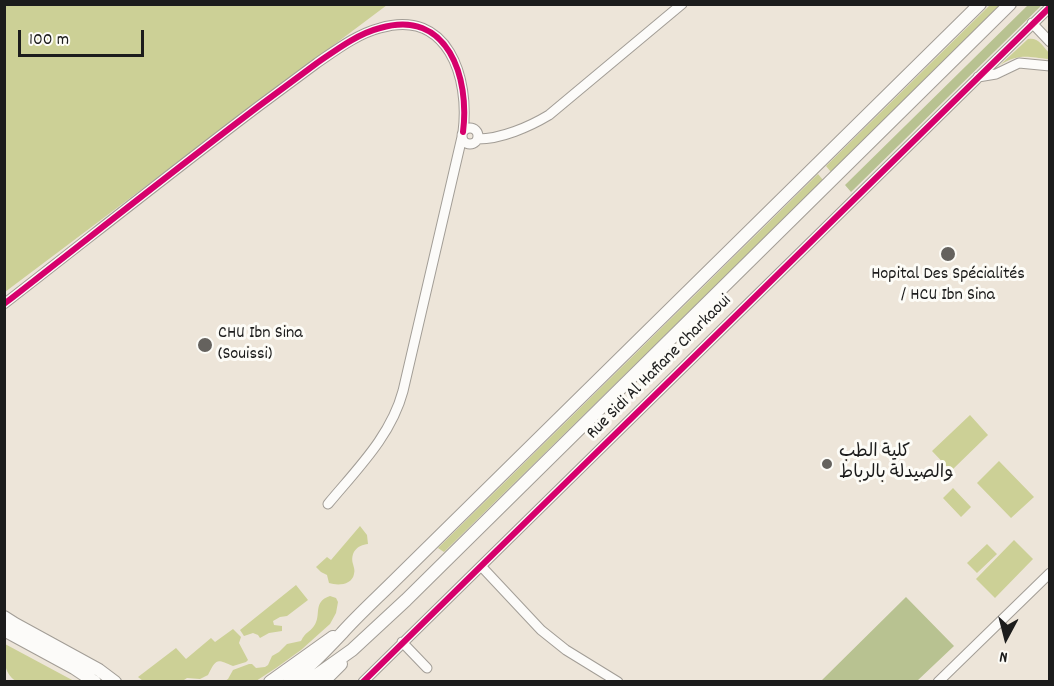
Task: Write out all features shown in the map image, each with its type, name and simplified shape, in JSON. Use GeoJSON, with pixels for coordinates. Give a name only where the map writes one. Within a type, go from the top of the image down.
{"type":"FeatureCollection","features":[{"type":"Feature","properties":{"kind":"main road"},"geometry":{"type":"LineString","coordinates":[[290,681],[326,651],[980,4]]}},
{"type":"Feature","properties":{"kind":"main road"},"geometry":{"type":"LineString","coordinates":[[323,681],[1010,4]]}},
{"type":"Feature","properties":{"kind":"main road"},"geometry":{"type":"LineString","coordinates":[[4,617],[115,681]]}},
{"type":"Feature","properties":{"kind":"main road"},"geometry":{"type":"LineString","coordinates":[[4,630],[95,681]]}},
{"type":"Feature","properties":{"kind":"main road"},"geometry":{"type":"LineString","coordinates":[[270,681],[320,645],[342,633]]}},
{"type":"Feature","properties":{"kind":"main road"},"geometry":{"type":"LineString","coordinates":[[307,681],[352,650]]}},
{"type":"Feature","properties":{"kind":"street"},"geometry":{"type":"LineString","coordinates":[[471,134],[505,134],[535,123],[562,106],[682,4]]}},
{"type":"Feature","properties":{"kind":"street","name":"Rue Sidi Al Hafiane Charkaoui"},"geometry":{"type":"LineString","coordinates":[[363,681],[1050,7]]}},
{"type":"Feature","properties":{"kind":"street"},"geometry":{"type":"LineString","coordinates":[[1032,23],[1050,42]]}},
{"type":"Feature","properties":{"kind":"street"},"geometry":{"type":"LineString","coordinates":[[4,304],[333,52],[378,28],[410,24],[429,30],[443,41],[461,77],[464,111],[471,134],[456,163],[398,409],[379,442],[328,504]]}},
{"type":"Feature","properties":{"kind":"street"},"geometry":{"type":"LineString","coordinates":[[978,76],[996,74],[1019,63],[1050,66]]}},
{"type":"Feature","properties":{"kind":"street"},"geometry":{"type":"LineString","coordinates":[[456,163],[471,134]]}},
{"type":"Feature","properties":{"kind":"street"},"geometry":{"type":"LineString","coordinates":[[481,566],[542,630],[566,650],[618,681]]}},
{"type":"Feature","properties":{"kind":"street"},"geometry":{"type":"LineString","coordinates":[[938,681],[1050,573]]}},
{"type":"Feature","properties":{"kind":"street"},"geometry":{"type":"LineString","coordinates":[[402,642],[428,668]]}},
{"type":"Feature","properties":{"kind":"green space"},"geometry":{"type":"Polygon","coordinates":[[[4,5],[387,5],[5,292],[4,5]]]}},
{"type":"Feature","properties":{"kind":"green space"},"geometry":{"type":"Polygon","coordinates":[[[990,5],[1001,5],[831,172],[826,166],[990,5]]]}},
{"type":"Feature","properties":{"kind":"green space"},"geometry":{"type":"Polygon","coordinates":[[[1028,5],[1042,5],[851,192],[845,185],[1028,5]]]}},
{"type":"Feature","properties":{"kind":"green space"},"geometry":{"type":"Polygon","coordinates":[[[1028,39],[1035,39],[1040,43],[1049,53],[1049,59],[1018,57],[1000,65],[1028,39]]]}},
{"type":"Feature","properties":{"kind":"green space"},"geometry":{"type":"Polygon","coordinates":[[[818,174],[823,180],[444,552],[438,548],[818,174]]]}},
{"type":"Feature","properties":{"kind":"green space"},"geometry":{"type":"Polygon","coordinates":[[[970,415],[988,435],[951,471],[932,451],[970,415]]]}},
{"type":"Feature","properties":{"kind":"green space"},"geometry":{"type":"Polygon","coordinates":[[[999,461],[1034,497],[1011,518],[977,483],[999,461]]]}},
{"type":"Feature","properties":{"kind":"green space"},"geometry":{"type":"Polygon","coordinates":[[[953,488],[971,507],[961,517],[943,498],[953,488]]]}},
{"type":"Feature","properties":{"kind":"green space"},"geometry":{"type":"Polygon","coordinates":[[[360,526],[367,535],[368,544],[355,550],[352,560],[353,578],[344,584],[329,583],[327,575],[316,567],[327,557],[331,560],[360,526]]]}},
{"type":"Feature","properties":{"kind":"green space"},"geometry":{"type":"Polygon","coordinates":[[[1014,540],[1033,559],[995,598],[976,579],[1014,540]]]}},
{"type":"Feature","properties":{"kind":"green space"},"geometry":{"type":"Polygon","coordinates":[[[987,544],[997,554],[977,573],[967,563],[987,544]]]}},
{"type":"Feature","properties":{"kind":"green space"},"geometry":{"type":"Polygon","coordinates":[[[296,585],[308,600],[287,616],[273,621],[274,625],[282,626],[282,631],[269,633],[260,638],[253,633],[244,636],[240,630],[296,585]]]}},
{"type":"Feature","properties":{"kind":"green space"},"geometry":{"type":"Polygon","coordinates":[[[330,596],[336,598],[338,602],[336,613],[330,624],[301,650],[256,681],[225,681],[233,670],[249,664],[256,668],[265,667],[272,656],[287,644],[301,641],[316,622],[319,605],[330,596]]]}},
{"type":"Feature","properties":{"kind":"green space"},"geometry":{"type":"Polygon","coordinates":[[[906,597],[954,646],[917,681],[821,681],[906,597]]]}},
{"type":"Feature","properties":{"kind":"green space"},"geometry":{"type":"Polygon","coordinates":[[[233,629],[241,637],[239,643],[248,660],[246,662],[233,666],[218,662],[213,665],[208,675],[200,679],[187,678],[181,682],[143,681],[138,677],[176,648],[186,659],[211,638],[215,642],[233,629]]]}},
{"type":"Feature","properties":{"kind":"green space"},"geometry":{"type":"Polygon","coordinates":[[[5,644],[74,681],[16,681],[7,669],[5,644]]]}},
{"type":"Feature","properties":{"kind":"cycle path"},"geometry":{"type":"LineString","coordinates":[[363,682],[1050,7]]}},
{"type":"Feature","properties":{"kind":"cycle path"},"geometry":{"type":"LineString","coordinates":[[4,304],[259,106],[339,48],[371,31],[403,25],[423,28],[438,38],[450,52],[458,70],[463,90],[463,132]]}},
{"type":"Feature","properties":{"kind":"place","name":"Hopital Des Spécialités / HCU Ibn Sina"},"geometry":{"type":"Point","coordinates":[948,254]}},
{"type":"Feature","properties":{"kind":"place","name":"CHU Ibn Sina (Souissi)"},"geometry":{"type":"Point","coordinates":[205,345]}},
{"type":"Feature","properties":{"kind":"place","name":"كلية الطب والصيدلة بالرباط"},"geometry":{"type":"Point","coordinates":[827,464]}}]}
